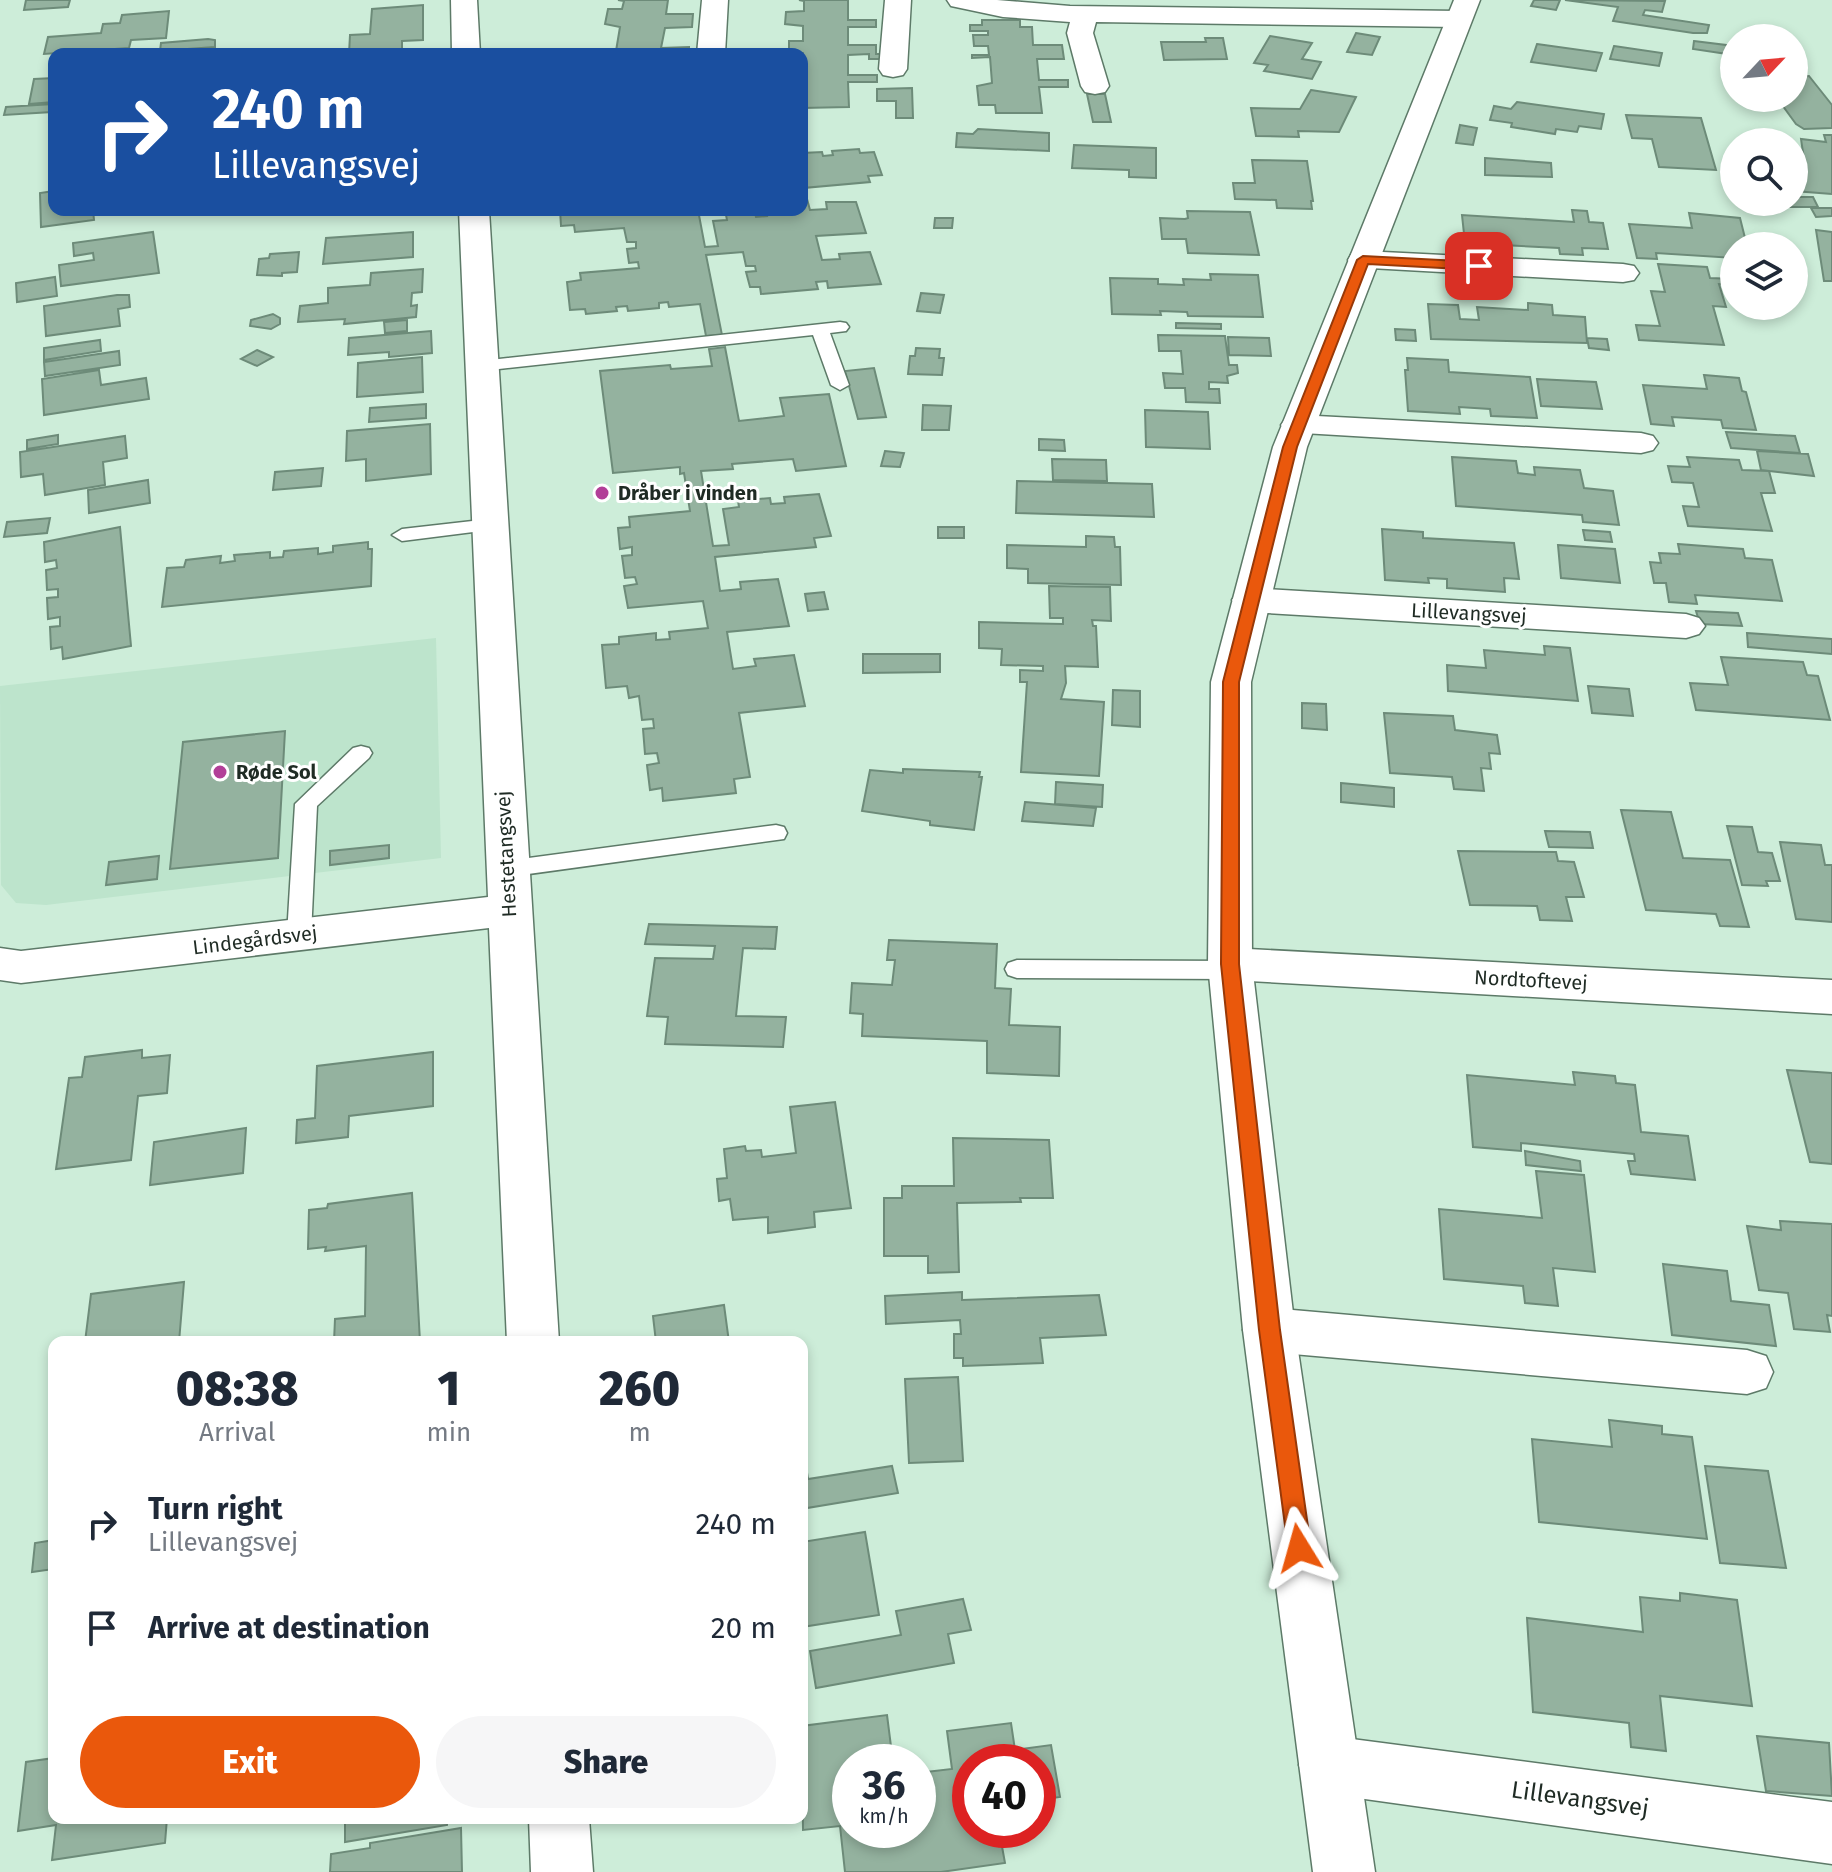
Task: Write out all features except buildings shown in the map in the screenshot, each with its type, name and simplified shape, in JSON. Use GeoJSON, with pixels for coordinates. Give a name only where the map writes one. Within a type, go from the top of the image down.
{"type":"FeatureCollection","features":[{"type":"Feature","properties":{"kind":"street"},"geometry":{"type":"LineString","coordinates":[[464,0],[466,48]]}},
{"type":"Feature","properties":{"kind":"street"},"geometry":{"type":"LineString","coordinates":[[711,48],[715,0]]}},
{"type":"Feature","properties":{"kind":"street"},"geometry":{"type":"LineString","coordinates":[[893,69],[898,0]]}},
{"type":"Feature","properties":{"kind":"street"},"geometry":{"type":"LineString","coordinates":[[960,0],[1003,9],[1085,14],[1159,8],[1462,9],[1290,447],[1231,682],[1230,967],[1269,1330],[1344,1872]]}},
{"type":"Feature","properties":{"kind":"street"},"geometry":{"type":"LineString","coordinates":[[1085,14],[1080,33],[1095,86]]}},
{"type":"Feature","properties":{"kind":"street","name":"Hestetangsvej"},"geometry":{"type":"LineString","coordinates":[[474,216],[533,1336]]}},
{"type":"Feature","properties":{"kind":"street"},"geometry":{"type":"LineString","coordinates":[[1363,260],[1623,273]]}},
{"type":"Feature","properties":{"kind":"street"},"geometry":{"type":"LineString","coordinates":[[1298,425],[1641,443]]}},
{"type":"Feature","properties":{"kind":"street","name":"Lillevangsvej"},"geometry":{"type":"LineString","coordinates":[[1251,600],[1686,626]]}},
{"type":"Feature","properties":{"kind":"street","name":"Lindegårdsvej"},"geometry":{"type":"LineString","coordinates":[[0,964],[21,967],[299,935],[508,890]]}},
{"type":"Feature","properties":{"kind":"street","name":"Nordtoftevej"},"geometry":{"type":"LineString","coordinates":[[1230,967],[1832,997]]}},
{"type":"Feature","properties":{"kind":"street"},"geometry":{"type":"LineString","coordinates":[[1269,1330],[1747,1372]]}},
{"type":"Feature","properties":{"kind":"street","name":"Lillevangsvej"},"geometry":{"type":"LineString","coordinates":[[1329,1765],[1832,1833]]}},
{"type":"Feature","properties":{"kind":"street"},"geometry":{"type":"LineString","coordinates":[[559,1824],[562,1872]]}},
{"type":"Feature","properties":{"kind":"lane"},"geometry":{"type":"LineString","coordinates":[[481,366],[840,327]]}},
{"type":"Feature","properties":{"kind":"lane"},"geometry":{"type":"LineString","coordinates":[[820,329],[840,385]]}},
{"type":"Feature","properties":{"kind":"lane"},"geometry":{"type":"LineString","coordinates":[[402,535],[490,525]]}},
{"type":"Feature","properties":{"kind":"lane"},"geometry":{"type":"LineString","coordinates":[[299,935],[306,804],[361,753]]}},
{"type":"Feature","properties":{"kind":"lane"},"geometry":{"type":"LineString","coordinates":[[508,890],[776,833]]}},
{"type":"Feature","properties":{"kind":"lane"},"geometry":{"type":"LineString","coordinates":[[1017,969],[1230,967]]}},
{"type":"Feature","properties":{"kind":"shaded area","name":"Røde Sol"},"geometry":{"type":"Polygon","coordinates":[[[436,638],[441,858],[46,905],[16,903],[1,885],[0,686],[436,638]]]}},
{"type":"Feature","properties":{"kind":"place","name":"Dråber i vinden"},"geometry":{"type":"Point","coordinates":[602,493]}},
{"type":"Feature","properties":{"kind":"place","name":"Røde Sol"},"geometry":{"type":"Point","coordinates":[220,772]}},
{"type":"Feature","properties":{"kind":"route"},"geometry":{"type":"LineString","coordinates":[[1299,1548],[1269,1330],[1230,964],[1231,682],[1290,447],[1363,260],[1479,266]]}}]}
